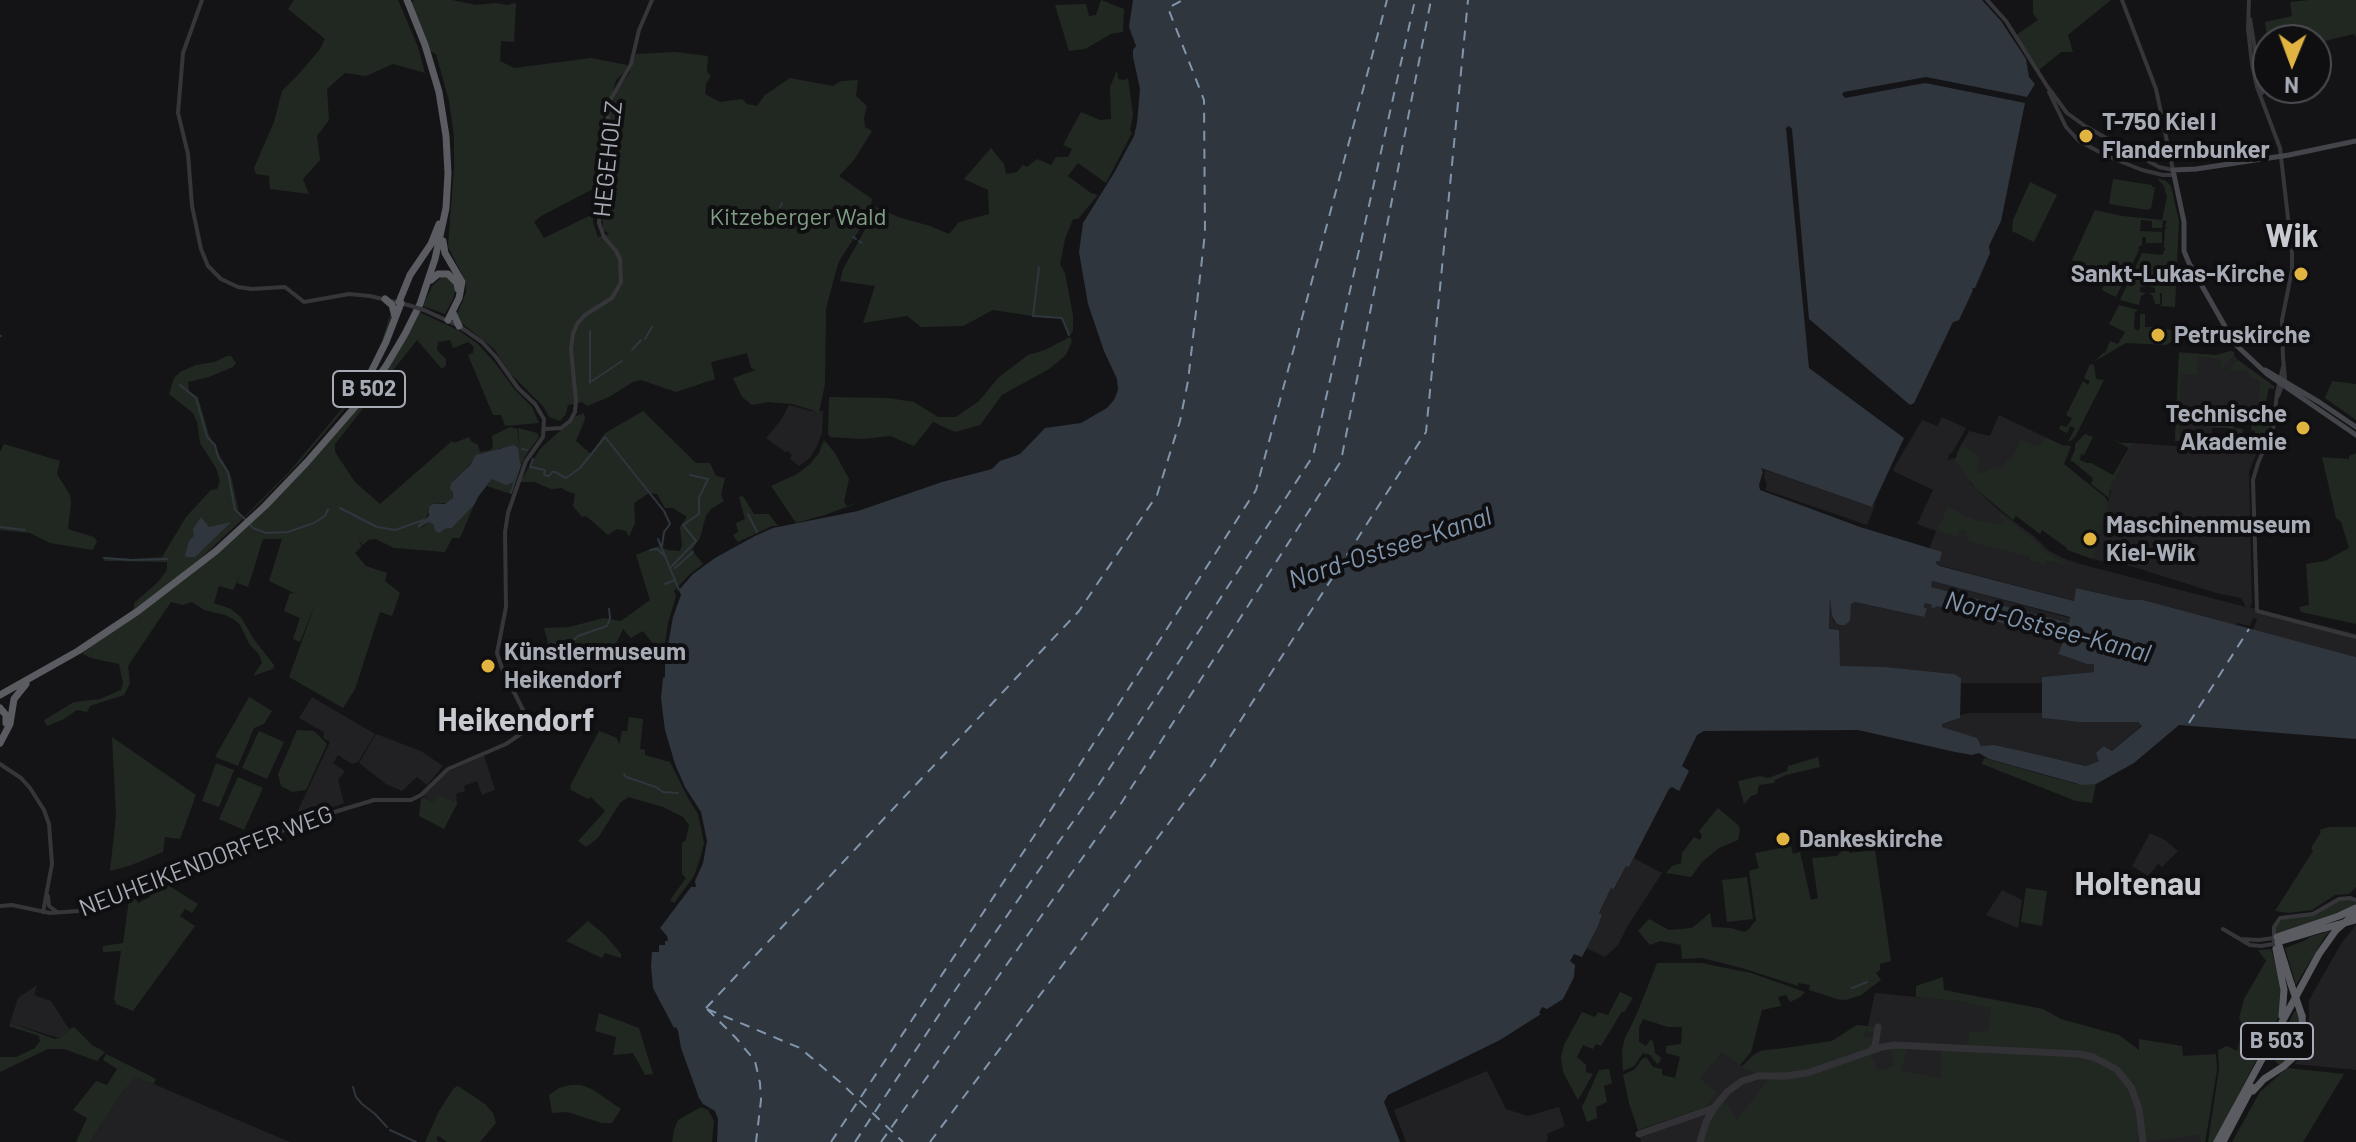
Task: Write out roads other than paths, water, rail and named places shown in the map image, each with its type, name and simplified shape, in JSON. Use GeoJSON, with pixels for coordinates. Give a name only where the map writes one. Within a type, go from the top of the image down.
{"type":"FeatureCollection","features":[{"type":"Feature","properties":{"kind":"highway","name":"B 502"},"geometry":{"type":"LineString","coordinates":[[0,695],[126,619],[189,573],[307,462],[369,388],[405,334],[427,285],[441,227],[448,173],[444,121],[432,68],[405,0]]}},
{"type":"Feature","properties":{"kind":"highway","name":"B 502"},"geometry":{"type":"LineString","coordinates":[[358,398],[403,303],[410,275],[441,227]]}},
{"type":"Feature","properties":{"kind":"highway","name":"B 502"},"geometry":{"type":"LineString","coordinates":[[441,227],[445,253],[462,282],[459,298],[447,320]]}},
{"type":"Feature","properties":{"kind":"highway","name":"B 502"},"geometry":{"type":"LineString","coordinates":[[246,520],[304,460],[383,364],[417,303],[441,227]]}},
{"type":"Feature","properties":{"kind":"highway"},"geometry":{"type":"LineString","coordinates":[[427,285],[432,278],[443,273],[453,277],[457,283],[456,296],[447,320]]}},
{"type":"Feature","properties":{"kind":"highway"},"geometry":{"type":"LineString","coordinates":[[385,299],[392,305],[395,316]]}},
{"type":"Feature","properties":{"kind":"highway","name":"B 502"},"geometry":{"type":"LineString","coordinates":[[453,311],[459,326]]}},
{"type":"Feature","properties":{"kind":"highway"},"geometry":{"type":"LineString","coordinates":[[0,743],[10,724],[14,699],[22,687],[41,673]]}},
{"type":"Feature","properties":{"kind":"highway"},"geometry":{"type":"LineString","coordinates":[[0,708],[6,715],[0,736]]}},
{"type":"Feature","properties":{"kind":"highway"},"geometry":{"type":"LineString","coordinates":[[2275,938],[2356,910]]}},
{"type":"Feature","properties":{"kind":"highway","name":"B 503"},"geometry":{"type":"LineString","coordinates":[[2220,1142],[2324,946],[2356,910]]}},
{"type":"Feature","properties":{"kind":"highway"},"geometry":{"type":"LineString","coordinates":[[2275,938],[2356,920]]}},
{"type":"Feature","properties":{"kind":"highway","name":"B 503"},"geometry":{"type":"LineString","coordinates":[[2220,1142],[2323,956],[2332,942],[2356,920]]}},
{"type":"Feature","properties":{"kind":"highway"},"geometry":{"type":"LineString","coordinates":[[2244,1103],[2259,1083],[2296,1055],[2303,1035],[2302,1016],[2275,938]]}},
{"type":"Feature","properties":{"kind":"highway"},"geometry":{"type":"LineString","coordinates":[[2275,938],[2285,998],[2276,1033]]}},
{"type":"Feature","properties":{"kind":"main road"},"geometry":{"type":"LineString","coordinates":[[2356,141],[2173,172],[2184,222],[2184,251],[2237,347],[2264,370],[2356,435]]}},
{"type":"Feature","properties":{"kind":"main road"},"geometry":{"type":"LineString","coordinates":[[2282,382],[2356,427]]}},
{"type":"Feature","properties":{"kind":"street"},"geometry":{"type":"LineString","coordinates":[[202,0],[184,48],[178,113],[188,154],[192,206],[208,266],[221,279],[238,287],[285,287],[304,302],[340,294],[385,299],[447,320],[489,349],[518,388],[535,404],[543,416],[545,429]]}},
{"type":"Feature","properties":{"kind":"street","name":"HEGEHOLZ"},"geometry":{"type":"LineString","coordinates":[[545,429],[561,428],[575,412],[571,349],[577,324],[585,315],[612,298],[621,282],[620,259],[604,237],[599,223],[610,104],[631,64],[639,30],[652,0]]}},
{"type":"Feature","properties":{"kind":"street"},"geometry":{"type":"LineString","coordinates":[[2122,0],[2158,95],[2173,172]]}},
{"type":"Feature","properties":{"kind":"street"},"geometry":{"type":"LineString","coordinates":[[2249,0],[2252,66],[2281,156],[2292,264],[2283,309],[2282,382],[2273,429],[2253,480],[2257,611],[2356,637]]}},
{"type":"Feature","properties":{"kind":"street"},"geometry":{"type":"LineString","coordinates":[[1988,1],[2006,21],[2064,109],[2085,126],[2173,172]]}},
{"type":"Feature","properties":{"kind":"street"},"geometry":{"type":"LineString","coordinates":[[2047,86],[2066,127],[2079,141],[2126,164],[2161,175],[2173,172]]}},
{"type":"Feature","properties":{"kind":"street","name":"NEUHEIKENDORFER WEG"},"geometry":{"type":"LineString","coordinates":[[0,906],[12,905],[44,913],[78,911],[318,817],[374,800],[411,800],[421,795],[448,769],[514,740],[522,733],[526,722],[524,710],[500,664],[497,646],[506,607],[505,532],[508,513],[526,461],[541,442],[545,429]]}},
{"type":"Feature","properties":{"kind":"street"},"geometry":{"type":"LineString","coordinates":[[0,764],[21,778],[44,810],[51,839],[52,864],[44,913]]}},
{"type":"Feature","properties":{"kind":"street"},"geometry":{"type":"LineString","coordinates":[[47,899],[51,908],[61,914]]}},
{"type":"Feature","properties":{"kind":"street"},"geometry":{"type":"LineString","coordinates":[[32,910],[47,899]]}},
{"type":"Feature","properties":{"kind":"street"},"geometry":{"type":"LineString","coordinates":[[2223,929],[2254,946],[2275,938],[2275,923],[2283,917],[2313,914],[2339,899],[2356,900]]}},
{"type":"Feature","properties":{"kind":"water","name":"Nord-Ostsee-Kanal"},"geometry":{"type":"Polygon","coordinates":[[[1133,0],[1982,0],[2001,21],[2026,59],[2029,77],[2035,84],[2027,97],[1926,77],[1842,94],[1845,98],[1925,83],[2025,103],[2001,221],[1989,246],[1990,253],[1959,320],[1953,322],[1914,403],[1910,405],[1809,319],[1792,129],[1789,126],[1786,128],[1809,368],[1904,438],[1872,507],[1761,468],[1760,490],[1860,527],[1942,552],[1940,561],[1936,561],[1940,566],[2074,601],[2076,588],[2129,600],[2143,600],[2356,657],[2356,739],[2179,725],[2134,763],[2096,784],[2082,785],[1989,759],[1979,753],[1955,752],[1858,730],[1704,731],[1697,735],[1682,766],[1689,771],[1679,791],[1672,787],[1669,789],[1629,867],[1626,866],[1614,889],[1611,888],[1599,913],[1602,915],[1598,926],[1582,957],[1574,954],[1570,961],[1575,965],[1574,977],[1563,999],[1547,1009],[1542,1007],[1541,1014],[1500,1040],[1388,1095],[1384,1102],[1400,1142],[717,1142],[718,1119],[715,1111],[699,1098],[678,1031],[653,988],[651,966],[652,952],[659,952],[659,945],[665,945],[668,941],[660,928],[691,887],[696,887],[707,841],[701,812],[675,764],[665,730],[661,698],[673,617],[681,595],[679,590],[693,574],[715,558],[773,528],[858,511],[942,482],[992,469],[1000,461],[1020,454],[1045,428],[1081,423],[1107,408],[1114,400],[1118,390],[1117,379],[1088,304],[1079,252],[1083,223],[1134,136],[1137,123],[1140,89],[1133,57],[1136,46],[1129,27],[1133,0]],[[1932,581],[1931,587],[2069,623],[2070,617],[1932,581]],[[1830,598],[1829,629],[1839,630],[1840,666],[1954,674],[1961,678],[1960,718],[1942,724],[1942,727],[1977,738],[1981,746],[1994,745],[2086,766],[2099,761],[2096,753],[2104,746],[2112,751],[2142,726],[2138,722],[2079,722],[2042,718],[2042,677],[2094,672],[2094,664],[2058,654],[2064,640],[2054,640],[2055,637],[1925,603],[1927,609],[1924,617],[1855,602],[1851,604],[1850,621],[1840,625],[1832,616],[1830,598]]]}},
{"type":"Feature","properties":{"kind":"water"},"geometry":{"type":"Polygon","coordinates":[[[514,445],[518,448],[520,464],[513,482],[506,485],[492,479],[474,505],[452,528],[440,533],[429,522],[418,528],[429,516],[429,507],[445,504],[453,498],[451,483],[476,455],[514,445]]]}},
{"type":"Feature","properties":{"kind":"water"},"geometry":{"type":"Polygon","coordinates":[[[201,517],[209,527],[231,522],[195,557],[186,557],[189,541],[194,536],[193,529],[201,517]]]}},
{"type":"Feature","properties":{"kind":"waterway"},"geometry":{"type":"LineString","coordinates":[[780,207],[782,203]]}},
{"type":"Feature","properties":{"kind":"waterway"},"geometry":{"type":"LineString","coordinates":[[773,218],[777,212]]}},
{"type":"Feature","properties":{"kind":"waterway"},"geometry":{"type":"LineString","coordinates":[[1039,267],[1033,316],[1062,318],[1069,335]]}},
{"type":"Feature","properties":{"kind":"waterway"},"geometry":{"type":"LineString","coordinates":[[645,339],[652,327]]}},
{"type":"Feature","properties":{"kind":"waterway"},"geometry":{"type":"LineString","coordinates":[[590,331],[590,383]]}},
{"type":"Feature","properties":{"kind":"waterway"},"geometry":{"type":"LineString","coordinates":[[632,350],[641,340]]}},
{"type":"Feature","properties":{"kind":"waterway"},"geometry":{"type":"LineString","coordinates":[[592,381],[622,361]]}},
{"type":"Feature","properties":{"kind":"waterway"},"geometry":{"type":"LineString","coordinates":[[180,385],[196,398],[207,437],[215,445],[218,457],[228,472],[235,510],[245,519]]}},
{"type":"Feature","properties":{"kind":"waterway"},"geometry":{"type":"LineString","coordinates":[[533,459],[530,467],[545,470],[544,475],[555,472],[566,478],[580,468],[605,437],[664,511],[670,524],[664,532],[662,546]]}},
{"type":"Feature","properties":{"kind":"waterway"},"geometry":{"type":"LineString","coordinates":[[522,449],[527,450]]}},
{"type":"Feature","properties":{"kind":"waterway"},"geometry":{"type":"LineString","coordinates":[[511,493],[520,465]]}},
{"type":"Feature","properties":{"kind":"waterway"},"geometry":{"type":"LineString","coordinates":[[671,567],[696,541],[683,525],[699,514],[699,498],[708,479],[690,475]]}},
{"type":"Feature","properties":{"kind":"waterway"},"geometry":{"type":"LineString","coordinates":[[340,508],[377,527],[395,530],[424,520]]}},
{"type":"Feature","properties":{"kind":"waterway"},"geometry":{"type":"LineString","coordinates":[[249,523],[266,533],[288,532],[314,523],[325,516],[328,509]]}},
{"type":"Feature","properties":{"kind":"waterway"},"geometry":{"type":"LineString","coordinates":[[748,514],[757,532]]}},
{"type":"Feature","properties":{"kind":"waterway"},"geometry":{"type":"LineString","coordinates":[[0,527],[25,530]]}},
{"type":"Feature","properties":{"kind":"waterway"},"geometry":{"type":"LineString","coordinates":[[658,539],[679,590]]}},
{"type":"Feature","properties":{"kind":"waterway"},"geometry":{"type":"LineString","coordinates":[[650,550],[657,549],[666,557]]}},
{"type":"Feature","properties":{"kind":"waterway"},"geometry":{"type":"LineString","coordinates":[[675,568],[693,552]]}},
{"type":"Feature","properties":{"kind":"waterway"},"geometry":{"type":"LineString","coordinates":[[104,558],[167,559]]}},
{"type":"Feature","properties":{"kind":"waterway"},"geometry":{"type":"LineString","coordinates":[[665,584],[675,580]]}},
{"type":"Feature","properties":{"kind":"waterway"},"geometry":{"type":"LineString","coordinates":[[548,644],[572,642],[578,636],[607,626],[609,609]]}},
{"type":"Feature","properties":{"kind":"waterway"},"geometry":{"type":"LineString","coordinates":[[624,774],[663,792],[678,793]]}},
{"type":"Feature","properties":{"kind":"waterway"},"geometry":{"type":"LineString","coordinates":[[1852,988],[1867,982]]}},
{"type":"Feature","properties":{"kind":"waterway"},"geometry":{"type":"LineString","coordinates":[[353,1087],[356,1097],[387,1127]]}},
{"type":"Feature","properties":{"kind":"waterway"},"geometry":{"type":"LineString","coordinates":[[390,1130],[416,1142]]}},
{"type":"Feature","properties":{"kind":"place","name":"T-750 Kiel I Flandernbunker"},"geometry":{"type":"Point","coordinates":[2086,136]}},
{"type":"Feature","properties":{"kind":"place","name":"Sankt-Lukas-Kirche"},"geometry":{"type":"Point","coordinates":[2301,274]}},
{"type":"Feature","properties":{"kind":"place","name":"Petruskirche"},"geometry":{"type":"Point","coordinates":[2158,335]}},
{"type":"Feature","properties":{"kind":"place","name":"Technische Akademie"},"geometry":{"type":"Point","coordinates":[2303,428]}},
{"type":"Feature","properties":{"kind":"place","name":"Maschinenmuseum Kiel-Wik"},"geometry":{"type":"Point","coordinates":[2090,539]}},
{"type":"Feature","properties":{"kind":"place","name":"Künstlermuseum Heikendorf"},"geometry":{"type":"Point","coordinates":[488,666]}},
{"type":"Feature","properties":{"kind":"place","name":"Dankeskirche"},"geometry":{"type":"Point","coordinates":[1783,839]}},
{"type":"Feature","properties":{"kind":"district","name":"Wik"},"geometry":{"type":"Point","coordinates":[2292,236]}},
{"type":"Feature","properties":{"kind":"district","name":"Heikendorf"},"geometry":{"type":"Point","coordinates":[516,720]}},
{"type":"Feature","properties":{"kind":"district","name":"Holtenau"},"geometry":{"type":"Point","coordinates":[2138,884]}},
{"type":"Feature","properties":{"kind":"park label","name":"Kitzeberger Wald"},"geometry":{"type":"Point","coordinates":[798,217]}}]}
